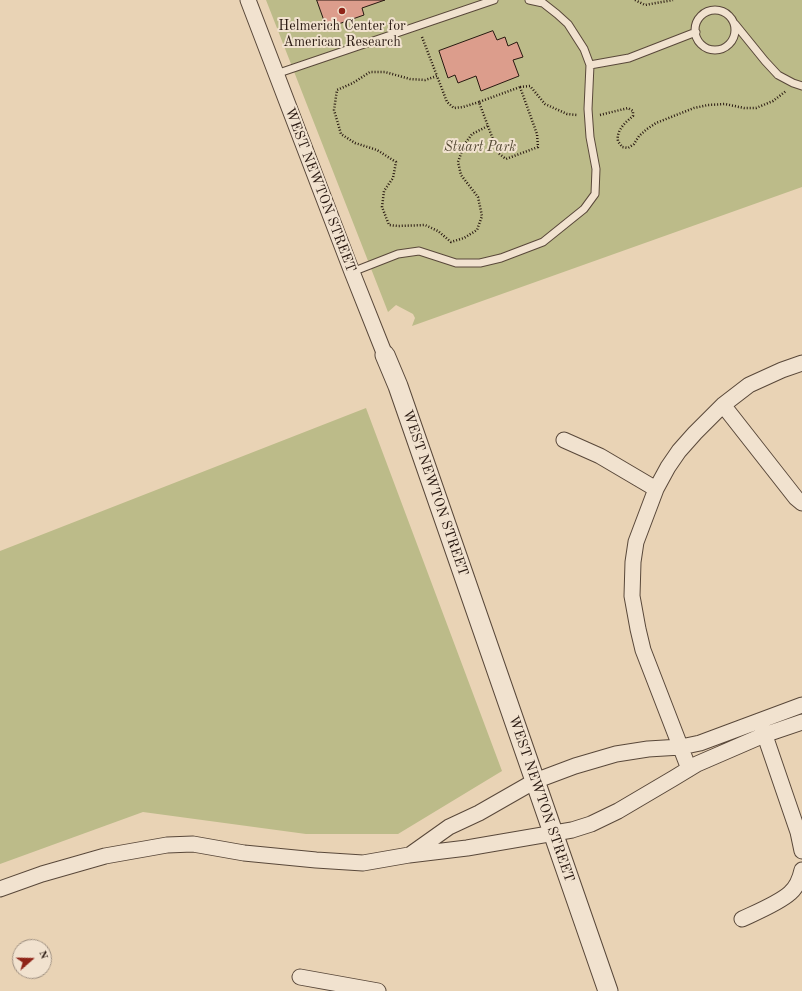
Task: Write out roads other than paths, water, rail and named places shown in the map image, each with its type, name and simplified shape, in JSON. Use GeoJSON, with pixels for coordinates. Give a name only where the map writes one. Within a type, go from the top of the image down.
{"type":"FeatureCollection","features":[{"type":"Feature","properties":{"kind":"street","name":"WEST NEWTON STREET"},"geometry":{"type":"LineString","coordinates":[[248,0],[352,272],[398,386],[608,991]]}},
{"type":"Feature","properties":{"kind":"street"},"geometry":{"type":"LineString","coordinates":[[689,769],[643,650],[638,629],[632,596],[633,562],[636,542],[656,489],[668,468],[695,433],[723,405],[749,385],[802,363]]}},
{"type":"Feature","properties":{"kind":"street"},"geometry":{"type":"LineString","coordinates":[[723,405],[796,498],[802,503]]}},
{"type":"Feature","properties":{"kind":"street"},"geometry":{"type":"LineString","coordinates":[[564,440],[600,456],[656,489]]}},
{"type":"Feature","properties":{"kind":"street"},"geometry":{"type":"LineString","coordinates":[[409,855],[449,827],[535,781],[574,766],[616,754],[700,743],[802,705]]}},
{"type":"Feature","properties":{"kind":"street"},"geometry":{"type":"LineString","coordinates":[[760,720],[798,832],[802,851]]}},
{"type":"Feature","properties":{"kind":"street"},"geometry":{"type":"LineString","coordinates":[[0,889],[42,874],[105,856],[168,845],[193,844],[244,853],[363,863],[553,834],[591,824],[668,782],[697,764],[764,735],[802,722]]}},
{"type":"Feature","properties":{"kind":"street"},"geometry":{"type":"LineString","coordinates":[[742,919],[774,903],[790,892],[799,881],[802,870]]}},
{"type":"Feature","properties":{"kind":"street"},"geometry":{"type":"LineString","coordinates":[[300,977],[378,991]]}},
{"type":"Feature","properties":{"kind":"lane"},"geometry":{"type":"LineString","coordinates":[[276,74],[494,0]]}},
{"type":"Feature","properties":{"kind":"lane"},"geometry":{"type":"LineString","coordinates":[[352,272],[398,254],[419,251],[456,262],[480,263],[501,258],[543,242],[584,209],[595,194],[596,169],[588,116],[590,66],[584,49],[568,24],[543,3],[529,0]]}},
{"type":"Feature","properties":{"kind":"lane"},"geometry":{"type":"LineString","coordinates":[[734,24],[734,37],[731,43],[720,50],[706,48],[697,38],[696,25],[703,14],[715,10],[721,11],[731,18],[734,24],[778,75],[792,83],[802,86]]}},
{"type":"Feature","properties":{"kind":"lane"},"geometry":{"type":"LineString","coordinates":[[590,66],[629,58],[696,32]]}},
{"type":"Feature","properties":{"kind":"place","name":"Helmerich Center for American Research"},"geometry":{"type":"Point","coordinates":[342,11]}},
{"type":"Feature","properties":{"kind":"park label","name":"Stuart Park"},"geometry":{"type":"Point","coordinates":[480,147]}}]}
